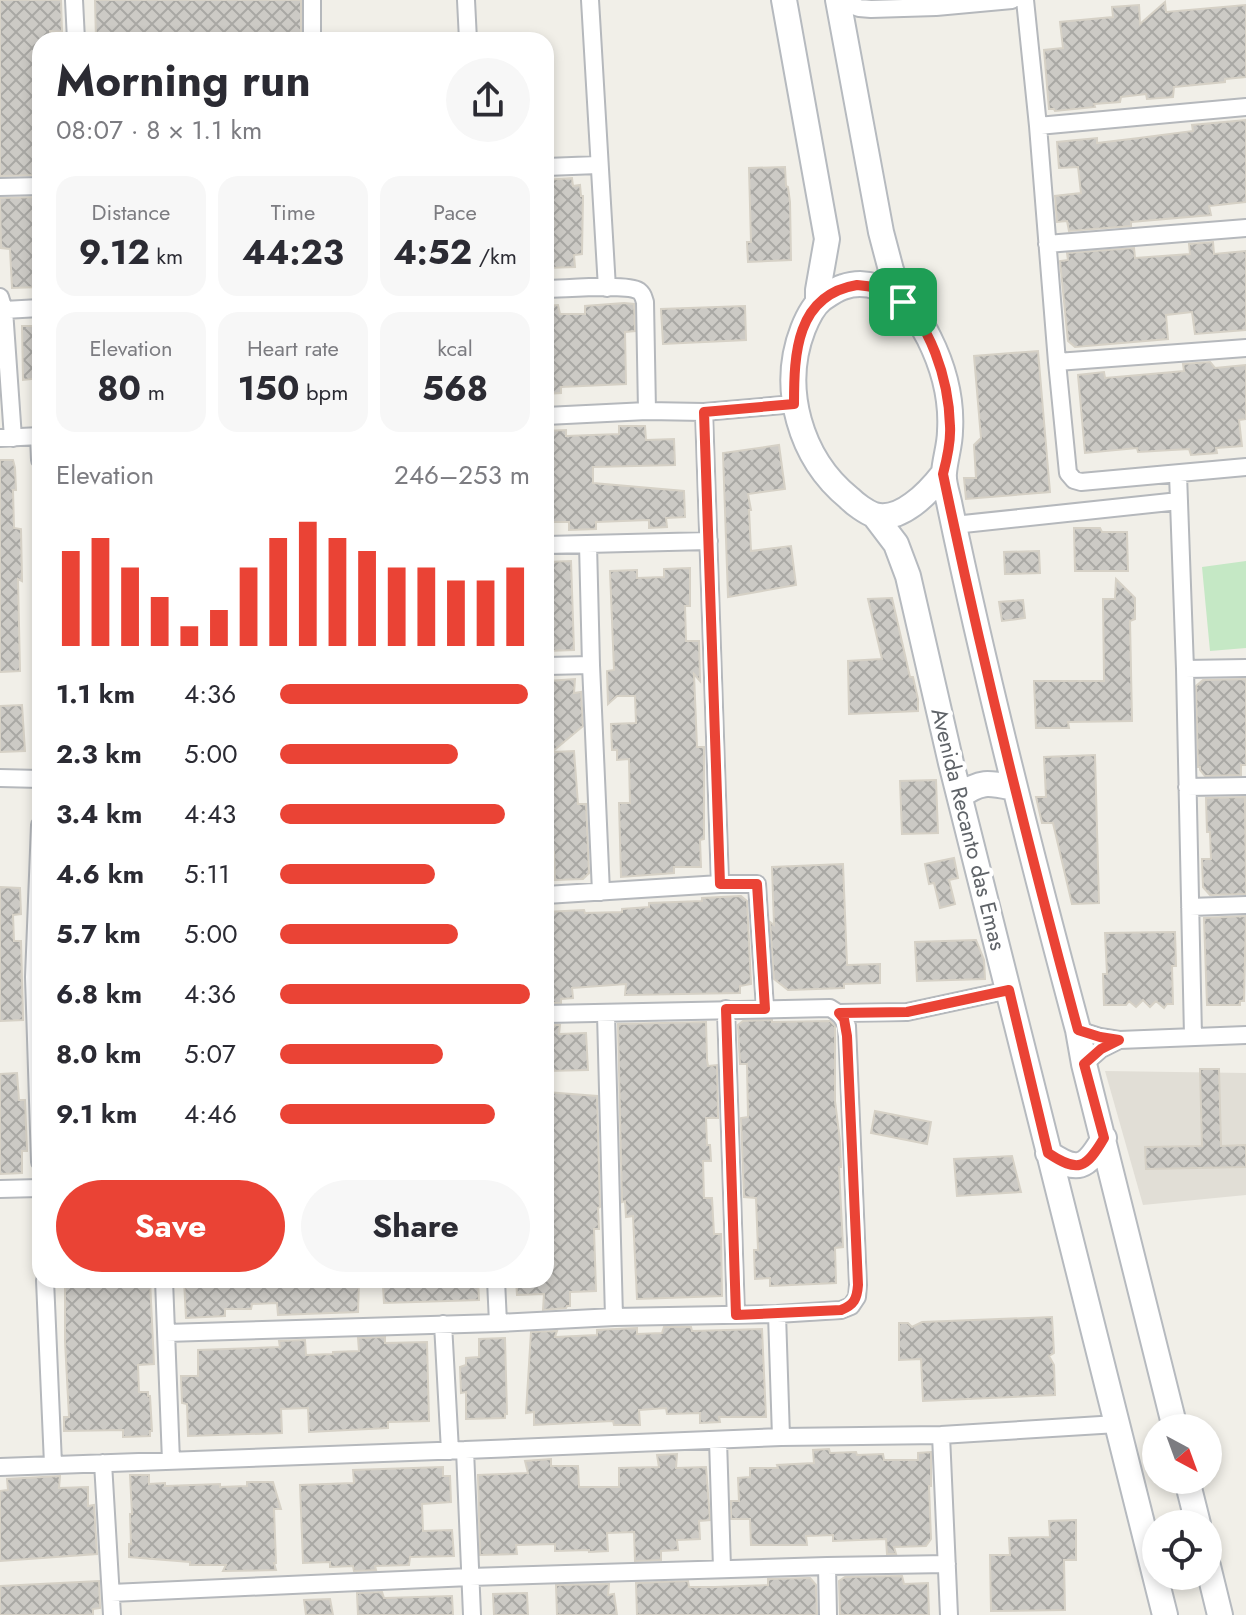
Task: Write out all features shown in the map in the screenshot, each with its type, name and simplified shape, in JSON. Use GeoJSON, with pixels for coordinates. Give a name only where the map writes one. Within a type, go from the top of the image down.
{"type":"FeatureCollection","features":[{"type":"Feature","properties":{"kind":"main road"},"geometry":{"type":"LineString","coordinates":[[784,0],[827,239],[818,302]]}},
{"type":"Feature","properties":{"kind":"main road"},"geometry":{"type":"LineString","coordinates":[[838,0],[881,232],[891,270],[903,302],[928,336],[948,393],[951,429],[943,474],[954,525],[1014,788],[1078,1030],[1172,1414]]}},
{"type":"Feature","properties":{"kind":"main road"},"geometry":{"type":"LineString","coordinates":[[903,302],[883,289],[857,285],[842,287],[818,302],[807,319],[797,347],[794,404],[805,439],[829,479],[853,502],[874,515],[897,513],[916,503],[943,474]]}},
{"type":"Feature","properties":{"kind":"main road","name":"Avenida Recanto das Emas"},"geometry":{"type":"LineString","coordinates":[[874,515],[896,544],[908,576],[1048,1153],[1165,1615]]}},
{"type":"Feature","properties":{"kind":"main road"},"geometry":{"type":"LineString","coordinates":[[960,796],[984,783],[1014,788]]}},
{"type":"Feature","properties":{"kind":"main road"},"geometry":{"type":"LineString","coordinates":[[1048,1153],[1066,1164],[1076,1165],[1089,1159],[1104,1138]]}},
{"type":"Feature","properties":{"kind":"main road"},"geometry":{"type":"LineString","coordinates":[[1214,1590],[1220,1615]]}},
{"type":"Feature","properties":{"kind":"street"},"geometry":{"type":"LineString","coordinates":[[74,0],[76,32]]}},
{"type":"Feature","properties":{"kind":"street"},"geometry":{"type":"LineString","coordinates":[[312,0],[312,32]]}},
{"type":"Feature","properties":{"kind":"street"},"geometry":{"type":"LineString","coordinates":[[466,0],[468,32]]}},
{"type":"Feature","properties":{"kind":"street"},"geometry":{"type":"LineString","coordinates":[[590,0],[607,288]]}},
{"type":"Feature","properties":{"kind":"street"},"geometry":{"type":"LineString","coordinates":[[838,0],[871,9],[1012,0]]}},
{"type":"Feature","properties":{"kind":"street"},"geometry":{"type":"LineString","coordinates":[[1025,0],[1068,473],[1081,482],[1246,467]]}},
{"type":"Feature","properties":{"kind":"street"},"geometry":{"type":"LineString","coordinates":[[843,27],[851,19],[871,9]]}},
{"type":"Feature","properties":{"kind":"street"},"geometry":{"type":"LineString","coordinates":[[1038,126],[1246,107]]}},
{"type":"Feature","properties":{"kind":"street"},"geometry":{"type":"LineString","coordinates":[[554,167],[598,165]]}},
{"type":"Feature","properties":{"kind":"street"},"geometry":{"type":"LineString","coordinates":[[0,187],[32,186]]}},
{"type":"Feature","properties":{"kind":"street"},"geometry":{"type":"LineString","coordinates":[[1047,244],[1246,228]]}},
{"type":"Feature","properties":{"kind":"street"},"geometry":{"type":"LineString","coordinates":[[554,289],[635,289],[644,297],[647,411]]}},
{"type":"Feature","properties":{"kind":"street"},"geometry":{"type":"LineString","coordinates":[[32,307],[2,303],[7,438],[32,436]]}},
{"type":"Feature","properties":{"kind":"street"},"geometry":{"type":"LineString","coordinates":[[1057,362],[1246,348]]}},
{"type":"Feature","properties":{"kind":"street"},"geometry":{"type":"LineString","coordinates":[[554,416],[704,412],[794,404]]}},
{"type":"Feature","properties":{"kind":"street"},"geometry":{"type":"LineString","coordinates":[[704,412],[720,884]]}},
{"type":"Feature","properties":{"kind":"street"},"geometry":{"type":"LineString","coordinates":[[1178,474],[1193,1036]]}},
{"type":"Feature","properties":{"kind":"street"},"geometry":{"type":"LineString","coordinates":[[954,525],[1179,501]]}},
{"type":"Feature","properties":{"kind":"street"},"geometry":{"type":"LineString","coordinates":[[554,545],[709,541]]}},
{"type":"Feature","properties":{"kind":"street"},"geometry":{"type":"LineString","coordinates":[[588,544],[601,892]]}},
{"type":"Feature","properties":{"kind":"street"},"geometry":{"type":"LineString","coordinates":[[554,666],[591,665]]}},
{"type":"Feature","properties":{"kind":"street"},"geometry":{"type":"LineString","coordinates":[[1185,669],[1246,668]]}},
{"type":"Feature","properties":{"kind":"street"},"geometry":{"type":"LineString","coordinates":[[0,778],[32,779]]}},
{"type":"Feature","properties":{"kind":"street"},"geometry":{"type":"LineString","coordinates":[[1187,787],[1246,786]]}},
{"type":"Feature","properties":{"kind":"street"},"geometry":{"type":"LineString","coordinates":[[554,895],[757,884],[765,1009]]}},
{"type":"Feature","properties":{"kind":"street"},"geometry":{"type":"LineString","coordinates":[[1190,907],[1246,905]]}},
{"type":"Feature","properties":{"kind":"street"},"geometry":{"type":"LineString","coordinates":[[839,1013],[907,1012],[1009,990]]}},
{"type":"Feature","properties":{"kind":"street"},"geometry":{"type":"LineString","coordinates":[[166,1333],[777,1314],[841,1310],[851,1306],[857,1297],[857,1271],[847,1036],[844,1019],[839,1013],[830,1008],[554,1014]]}},
{"type":"Feature","properties":{"kind":"street"},"geometry":{"type":"LineString","coordinates":[[726,1009],[736,1315]]}},
{"type":"Feature","properties":{"kind":"street"},"geometry":{"type":"LineString","coordinates":[[606,1014],[614,1317]]}},
{"type":"Feature","properties":{"kind":"street"},"geometry":{"type":"LineString","coordinates":[[1078,1030],[1119,1040],[1246,1035]]}},
{"type":"Feature","properties":{"kind":"street"},"geometry":{"type":"LineString","coordinates":[[1084,1064],[1101,1049],[1119,1040]]}},
{"type":"Feature","properties":{"kind":"street"},"geometry":{"type":"LineString","coordinates":[[0,1189],[32,1188]]}},
{"type":"Feature","properties":{"kind":"street"},"geometry":{"type":"LineString","coordinates":[[45,1288],[53,1464]]}},
{"type":"Feature","properties":{"kind":"street"},"geometry":{"type":"LineString","coordinates":[[164,1288],[171,1461]]}},
{"type":"Feature","properties":{"kind":"street"},"geometry":{"type":"LineString","coordinates":[[496,1288],[498,1323]]}},
{"type":"Feature","properties":{"kind":"street"},"geometry":{"type":"LineString","coordinates":[[777,1314],[781,1437]]}},
{"type":"Feature","properties":{"kind":"street"},"geometry":{"type":"LineString","coordinates":[[443,1324],[472,1615]]}},
{"type":"Feature","properties":{"kind":"street"},"geometry":{"type":"LineString","coordinates":[[0,1467],[781,1437],[941,1435],[1117,1424]]}},
{"type":"Feature","properties":{"kind":"street"},"geometry":{"type":"LineString","coordinates":[[941,1435],[949,1615]]}},
{"type":"Feature","properties":{"kind":"street"},"geometry":{"type":"LineString","coordinates":[[718,1440],[722,1568]]}},
{"type":"Feature","properties":{"kind":"street"},"geometry":{"type":"LineString","coordinates":[[103,1463],[112,1615]]}},
{"type":"Feature","properties":{"kind":"street"},"geometry":{"type":"LineString","coordinates":[[111,1593],[722,1568],[947,1564]]}},
{"type":"Feature","properties":{"kind":"street"},"geometry":{"type":"LineString","coordinates":[[827,1566],[828,1615]]}},
{"type":"Feature","properties":{"kind":"shaded area"},"geometry":{"type":"Polygon","coordinates":[[[1105,1071],[1246,1073],[1246,1195],[1143,1205],[1105,1071]]]}},
{"type":"Feature","properties":{"kind":"green space"},"geometry":{"type":"Polygon","coordinates":[[[1246,561],[1246,648],[1210,651],[1202,567],[1246,561]]]}},
{"type":"Feature","properties":{"kind":"building"},"geometry":{"type":"Polygon","coordinates":[[[0,0],[61,0],[62,32],[32,32],[32,175],[0,176],[0,0]]]}},
{"type":"Feature","properties":{"kind":"building"},"geometry":{"type":"Polygon","coordinates":[[[95,0],[301,0],[301,32],[96,32],[95,0]]]}},
{"type":"Feature","properties":{"kind":"building"},"geometry":{"type":"Polygon","coordinates":[[[1165,2],[1166,12],[1246,5],[1246,77],[1174,87],[1173,97],[1147,99],[1146,94],[1121,97],[1120,102],[1094,104],[1095,107],[1049,109],[1044,50],[1063,48],[1060,22],[1113,17],[1112,7],[1139,5],[1140,24],[1165,2]]]}},
{"type":"Feature","properties":{"kind":"building"},"geometry":{"type":"Polygon","coordinates":[[[1246,120],[1246,202],[1209,206],[1211,215],[1131,222],[1131,226],[1069,231],[1067,221],[1057,222],[1055,196],[1081,193],[1078,167],[1059,168],[1057,142],[1097,138],[1097,143],[1193,131],[1192,125],[1246,120]]]}},
{"type":"Feature","properties":{"kind":"building"},"geometry":{"type":"Polygon","coordinates":[[[785,167],[790,202],[791,260],[748,262],[747,242],[751,242],[749,168],[785,167]]]}},
{"type":"Feature","properties":{"kind":"building"},"geometry":{"type":"Polygon","coordinates":[[[572,178],[573,186],[580,185],[583,196],[582,254],[574,255],[575,267],[554,268],[554,179],[572,178]]]}},
{"type":"Feature","properties":{"kind":"building"},"geometry":{"type":"Polygon","coordinates":[[[32,197],[32,287],[12,288],[10,249],[1,248],[0,198],[32,197]]]}},
{"type":"Feature","properties":{"kind":"building"},"geometry":{"type":"Polygon","coordinates":[[[1213,242],[1214,254],[1246,251],[1246,330],[1195,334],[1192,312],[1166,315],[1168,339],[1075,347],[1068,341],[1060,261],[1068,260],[1067,253],[1134,248],[1135,258],[1190,254],[1189,244],[1213,242]]]}},
{"type":"Feature","properties":{"kind":"building"},"geometry":{"type":"Polygon","coordinates":[[[634,304],[635,331],[625,332],[626,384],[561,387],[561,393],[554,393],[554,305],[558,305],[560,314],[585,314],[585,306],[634,304]]]}},
{"type":"Feature","properties":{"kind":"building"},"geometry":{"type":"Polygon","coordinates":[[[745,306],[746,340],[663,344],[661,309],[745,306]]]}},
{"type":"Feature","properties":{"kind":"building"},"geometry":{"type":"Polygon","coordinates":[[[22,326],[32,326],[32,379],[23,380],[22,326]]]}},
{"type":"Feature","properties":{"kind":"building"},"geometry":{"type":"Polygon","coordinates":[[[1038,351],[1050,492],[966,499],[964,478],[976,478],[974,445],[981,438],[974,356],[1038,351]]]}},
{"type":"Feature","properties":{"kind":"building"},"geometry":{"type":"Polygon","coordinates":[[[1210,362],[1215,368],[1246,365],[1246,419],[1239,420],[1242,446],[1216,448],[1217,453],[1191,455],[1189,449],[1138,452],[1137,448],[1085,453],[1078,375],[1104,372],[1105,378],[1184,371],[1183,364],[1210,362]]]}},
{"type":"Feature","properties":{"kind":"building"},"geometry":{"type":"Polygon","coordinates":[[[619,426],[645,426],[646,440],[674,439],[675,465],[593,467],[593,483],[684,491],[685,517],[666,518],[667,527],[649,528],[649,520],[596,522],[596,529],[569,530],[569,522],[554,522],[554,431],[566,430],[566,436],[619,434],[619,426]]]}},
{"type":"Feature","properties":{"kind":"building"},"geometry":{"type":"Polygon","coordinates":[[[779,445],[785,489],[748,494],[751,551],[791,546],[796,585],[728,597],[723,453],[779,445]]]}},
{"type":"Feature","properties":{"kind":"building"},"geometry":{"type":"Polygon","coordinates":[[[0,460],[13,460],[15,468],[14,528],[21,529],[22,581],[18,579],[20,671],[0,672],[0,460]]]}},
{"type":"Feature","properties":{"kind":"building"},"geometry":{"type":"Polygon","coordinates":[[[1074,528],[1127,532],[1128,571],[1075,571],[1074,528]]]}},
{"type":"Feature","properties":{"kind":"building"},"geometry":{"type":"Polygon","coordinates":[[[1039,551],[1040,573],[1005,574],[1004,552],[1039,551]]]}},
{"type":"Feature","properties":{"kind":"building"},"geometry":{"type":"Polygon","coordinates":[[[571,561],[574,650],[554,651],[554,562],[571,561]]]}},
{"type":"Feature","properties":{"kind":"building"},"geometry":{"type":"Polygon","coordinates":[[[690,568],[690,606],[685,606],[686,641],[699,641],[700,681],[694,674],[697,747],[704,747],[701,867],[674,867],[674,873],[621,877],[619,803],[630,803],[629,759],[617,760],[617,750],[612,750],[611,724],[636,723],[635,696],[617,696],[608,704],[607,671],[614,670],[610,571],[637,570],[637,578],[664,577],[664,569],[690,568]]]}},
{"type":"Feature","properties":{"kind":"building"},"geometry":{"type":"Polygon","coordinates":[[[1116,579],[1135,598],[1135,619],[1130,621],[1132,721],[1068,722],[1069,728],[1036,728],[1034,681],[1104,681],[1103,599],[1115,599],[1116,579]]]}},
{"type":"Feature","properties":{"kind":"building"},"geometry":{"type":"Polygon","coordinates":[[[892,598],[910,677],[913,677],[918,711],[849,714],[848,661],[882,659],[868,599],[892,598]]]}},
{"type":"Feature","properties":{"kind":"building"},"geometry":{"type":"Polygon","coordinates":[[[1023,600],[1025,618],[1002,621],[999,602],[1023,600]]]}},
{"type":"Feature","properties":{"kind":"building"},"geometry":{"type":"Polygon","coordinates":[[[575,679],[574,693],[581,692],[583,726],[554,750],[554,681],[575,679]]]}},
{"type":"Feature","properties":{"kind":"building"},"geometry":{"type":"Polygon","coordinates":[[[1246,679],[1246,765],[1241,765],[1241,775],[1205,776],[1198,767],[1196,686],[1203,680],[1246,679]]]}},
{"type":"Feature","properties":{"kind":"building"},"geometry":{"type":"Polygon","coordinates":[[[22,705],[25,751],[0,752],[0,706],[22,705]]]}},
{"type":"Feature","properties":{"kind":"building"},"geometry":{"type":"Polygon","coordinates":[[[574,751],[578,804],[586,804],[589,873],[583,879],[555,880],[554,752],[574,751]]]}},
{"type":"Feature","properties":{"kind":"building"},"geometry":{"type":"Polygon","coordinates":[[[1095,755],[1099,903],[1072,904],[1053,823],[1042,823],[1036,797],[1046,797],[1044,757],[1095,755]]]}},
{"type":"Feature","properties":{"kind":"building"},"geometry":{"type":"Polygon","coordinates":[[[936,780],[938,833],[902,834],[900,781],[936,780]]]}},
{"type":"Feature","properties":{"kind":"building"},"geometry":{"type":"Polygon","coordinates":[[[1245,797],[1246,894],[1210,895],[1203,887],[1202,859],[1211,859],[1206,798],[1245,797]]]}},
{"type":"Feature","properties":{"kind":"building"},"geometry":{"type":"Polygon","coordinates":[[[954,858],[958,878],[949,880],[955,904],[940,908],[934,883],[929,884],[925,864],[954,858]]]}},
{"type":"Feature","properties":{"kind":"building"},"geometry":{"type":"Polygon","coordinates":[[[843,864],[847,965],[880,964],[880,983],[788,990],[774,979],[770,922],[774,925],[772,867],[843,864]]]}},
{"type":"Feature","properties":{"kind":"building"},"geometry":{"type":"Polygon","coordinates":[[[0,887],[20,888],[21,914],[13,915],[14,941],[21,941],[23,1020],[0,1021],[0,887]]]}},
{"type":"Feature","properties":{"kind":"building"},"geometry":{"type":"Polygon","coordinates":[[[741,896],[747,901],[751,984],[740,986],[740,993],[625,995],[626,984],[572,988],[573,998],[554,1003],[554,912],[622,912],[622,909],[649,907],[649,903],[702,901],[702,898],[741,896]]]}},
{"type":"Feature","properties":{"kind":"building"},"geometry":{"type":"Polygon","coordinates":[[[1246,916],[1244,1001],[1240,1001],[1240,1005],[1207,1005],[1204,918],[1246,916]]]}},
{"type":"Feature","properties":{"kind":"building"},"geometry":{"type":"Polygon","coordinates":[[[1175,932],[1173,1004],[1167,1004],[1164,1008],[1156,1001],[1150,1007],[1143,1000],[1136,1007],[1129,1001],[1126,1005],[1104,1005],[1103,974],[1107,974],[1105,933],[1175,932]]]}},
{"type":"Feature","properties":{"kind":"building"},"geometry":{"type":"Polygon","coordinates":[[[976,940],[984,960],[985,979],[917,981],[915,942],[976,940]]]}},
{"type":"Feature","properties":{"kind":"building"},"geometry":{"type":"Polygon","coordinates":[[[743,1021],[830,1021],[835,1026],[835,1101],[840,1141],[843,1247],[835,1248],[836,1283],[770,1286],[770,1278],[755,1279],[754,1250],[758,1250],[756,1198],[744,1197],[741,1118],[748,1117],[747,1064],[740,1064],[738,1025],[743,1021]]]}},
{"type":"Feature","properties":{"kind":"building"},"geometry":{"type":"Polygon","coordinates":[[[706,1022],[708,1066],[717,1065],[718,1118],[706,1118],[711,1161],[703,1161],[704,1198],[712,1198],[714,1234],[721,1234],[722,1296],[637,1299],[633,1216],[626,1217],[625,1201],[622,1202],[618,1024],[706,1022]]]}},
{"type":"Feature","properties":{"kind":"building"},"geometry":{"type":"Polygon","coordinates":[[[554,1025],[560,1025],[559,1034],[586,1033],[588,1070],[554,1071],[554,1025]]]}},
{"type":"Feature","properties":{"kind":"building"},"geometry":{"type":"Polygon","coordinates":[[[1200,1069],[1219,1069],[1221,1146],[1246,1145],[1246,1167],[1146,1169],[1145,1147],[1202,1146],[1200,1069]]]}},
{"type":"Feature","properties":{"kind":"building"},"geometry":{"type":"Polygon","coordinates":[[[17,1073],[19,1100],[25,1100],[27,1151],[22,1151],[22,1173],[0,1174],[0,1074],[17,1073]]]}},
{"type":"Feature","properties":{"kind":"building"},"geometry":{"type":"Polygon","coordinates":[[[554,1093],[597,1096],[600,1207],[599,1229],[594,1229],[596,1291],[570,1292],[570,1306],[543,1310],[544,1294],[517,1295],[517,1288],[554,1288],[554,1093]]]}},
{"type":"Feature","properties":{"kind":"building"},"geometry":{"type":"Polygon","coordinates":[[[875,1111],[931,1122],[927,1144],[871,1133],[875,1111]]]}},
{"type":"Feature","properties":{"kind":"building"},"geometry":{"type":"Polygon","coordinates":[[[1012,1156],[1021,1192],[957,1196],[954,1159],[1012,1156]]]}},
{"type":"Feature","properties":{"kind":"building"},"geometry":{"type":"Polygon","coordinates":[[[65,1288],[150,1288],[154,1364],[138,1365],[139,1392],[148,1392],[150,1396],[150,1436],[123,1437],[123,1430],[64,1431],[64,1417],[69,1417],[65,1288]]]}},
{"type":"Feature","properties":{"kind":"building"},"geometry":{"type":"Polygon","coordinates":[[[184,1288],[359,1288],[358,1312],[278,1315],[277,1303],[252,1304],[251,1309],[225,1309],[225,1316],[186,1318],[184,1288]]]}},
{"type":"Feature","properties":{"kind":"building"},"geometry":{"type":"Polygon","coordinates":[[[383,1288],[478,1288],[479,1300],[384,1303],[383,1288]]]}},
{"type":"Feature","properties":{"kind":"building"},"geometry":{"type":"Polygon","coordinates":[[[1052,1317],[1054,1353],[1049,1356],[1054,1365],[1055,1395],[923,1401],[921,1359],[899,1360],[899,1323],[908,1323],[912,1327],[922,1322],[1052,1317]]]}},
{"type":"Feature","properties":{"kind":"building"},"geometry":{"type":"Polygon","coordinates":[[[664,1327],[691,1327],[692,1331],[762,1329],[766,1417],[719,1417],[720,1422],[700,1423],[700,1413],[667,1414],[666,1408],[639,1410],[640,1425],[614,1425],[613,1421],[534,1425],[534,1412],[526,1413],[531,1332],[557,1331],[555,1337],[597,1335],[597,1330],[637,1328],[637,1334],[662,1333],[664,1327]]]}},
{"type":"Feature","properties":{"kind":"building"},"geometry":{"type":"Polygon","coordinates":[[[385,1337],[385,1343],[427,1342],[429,1421],[388,1422],[388,1428],[309,1432],[308,1408],[281,1409],[282,1433],[188,1436],[187,1404],[182,1403],[181,1376],[198,1376],[198,1350],[280,1347],[279,1341],[305,1340],[306,1355],[333,1354],[359,1351],[358,1338],[385,1337]]]}},
{"type":"Feature","properties":{"kind":"building"},"geometry":{"type":"Polygon","coordinates":[[[505,1338],[507,1414],[505,1418],[466,1419],[466,1392],[461,1393],[460,1367],[466,1365],[466,1358],[479,1357],[479,1339],[505,1338]]]}},
{"type":"Feature","properties":{"kind":"building"},"geometry":{"type":"Polygon","coordinates":[[[829,1449],[830,1453],[883,1454],[884,1460],[918,1460],[918,1453],[931,1452],[931,1539],[926,1546],[894,1547],[896,1554],[887,1554],[886,1539],[833,1541],[833,1535],[806,1536],[807,1545],[751,1545],[750,1519],[731,1519],[731,1501],[739,1501],[738,1478],[750,1477],[750,1468],[814,1463],[813,1450],[829,1449]]]}},
{"type":"Feature","properties":{"kind":"building"},"geometry":{"type":"Polygon","coordinates":[[[677,1454],[676,1468],[706,1467],[710,1520],[699,1521],[700,1539],[677,1540],[678,1550],[661,1551],[661,1560],[635,1561],[634,1532],[607,1533],[608,1551],[555,1551],[555,1544],[516,1545],[517,1554],[480,1555],[478,1475],[528,1473],[525,1461],[551,1459],[551,1466],[578,1466],[579,1487],[619,1487],[619,1468],[659,1467],[657,1455],[677,1454]]]}},
{"type":"Feature","properties":{"kind":"building"},"geometry":{"type":"Polygon","coordinates":[[[443,1467],[443,1476],[450,1476],[451,1502],[422,1504],[423,1531],[452,1530],[454,1556],[410,1557],[409,1565],[375,1566],[376,1570],[354,1571],[353,1566],[330,1567],[330,1562],[303,1563],[300,1485],[354,1483],[353,1470],[443,1467]]]}},
{"type":"Feature","properties":{"kind":"building"},"geometry":{"type":"Polygon","coordinates":[[[130,1475],[149,1475],[149,1484],[165,1483],[165,1486],[247,1486],[247,1482],[273,1482],[281,1509],[274,1509],[276,1570],[223,1571],[226,1565],[190,1565],[190,1562],[129,1557],[132,1514],[130,1475]]]}},
{"type":"Feature","properties":{"kind":"building"},"geometry":{"type":"Polygon","coordinates":[[[60,1476],[59,1488],[88,1487],[88,1506],[94,1505],[97,1554],[0,1561],[0,1491],[8,1490],[7,1479],[60,1476]]]}},
{"type":"Feature","properties":{"kind":"building"},"geometry":{"type":"Polygon","coordinates":[[[1076,1520],[1076,1560],[1064,1560],[1065,1610],[991,1611],[990,1555],[1010,1555],[1009,1538],[1050,1537],[1049,1521],[1076,1520]]]}},
{"type":"Feature","properties":{"kind":"building"},"geometry":{"type":"Polygon","coordinates":[[[902,1576],[904,1584],[928,1583],[929,1615],[840,1615],[839,1581],[845,1577],[902,1576]]]}},
{"type":"Feature","properties":{"kind":"building"},"geometry":{"type":"Polygon","coordinates":[[[810,1578],[816,1585],[817,1615],[637,1615],[636,1583],[688,1581],[689,1587],[715,1587],[768,1585],[768,1579],[810,1578]]]}},
{"type":"Feature","properties":{"kind":"building"},"geometry":{"type":"Polygon","coordinates":[[[99,1581],[100,1608],[93,1609],[93,1615],[0,1615],[0,1586],[99,1581]]]}},
{"type":"Feature","properties":{"kind":"building"},"geometry":{"type":"Polygon","coordinates":[[[609,1584],[608,1595],[614,1594],[617,1615],[557,1615],[556,1585],[609,1584]]]}},
{"type":"Feature","properties":{"kind":"building"},"geometry":{"type":"Polygon","coordinates":[[[382,1592],[384,1598],[452,1596],[453,1615],[358,1615],[357,1593],[382,1592]]]}},
{"type":"Feature","properties":{"kind":"building"},"geometry":{"type":"Polygon","coordinates":[[[527,1593],[528,1615],[494,1615],[493,1594],[527,1593]]]}},
{"type":"Feature","properties":{"kind":"building"},"geometry":{"type":"Polygon","coordinates":[[[330,1599],[333,1615],[306,1615],[304,1600],[330,1599]]]}},
{"type":"Feature","properties":{"kind":"route"},"geometry":{"type":"LineString","coordinates":[[857,285],[883,289],[903,302],[928,336],[948,393],[951,429],[943,474],[1004,749],[1078,1030],[1119,1040],[1101,1049],[1084,1064],[1104,1138],[1084,1163],[1066,1164],[1048,1153],[1009,990],[907,1012],[839,1013],[847,1026],[857,1297],[851,1306],[841,1310],[736,1315],[726,1009],[765,1009],[757,884],[720,884],[704,412],[794,404],[797,347],[807,319],[818,302],[842,287],[857,285]]}}]}
